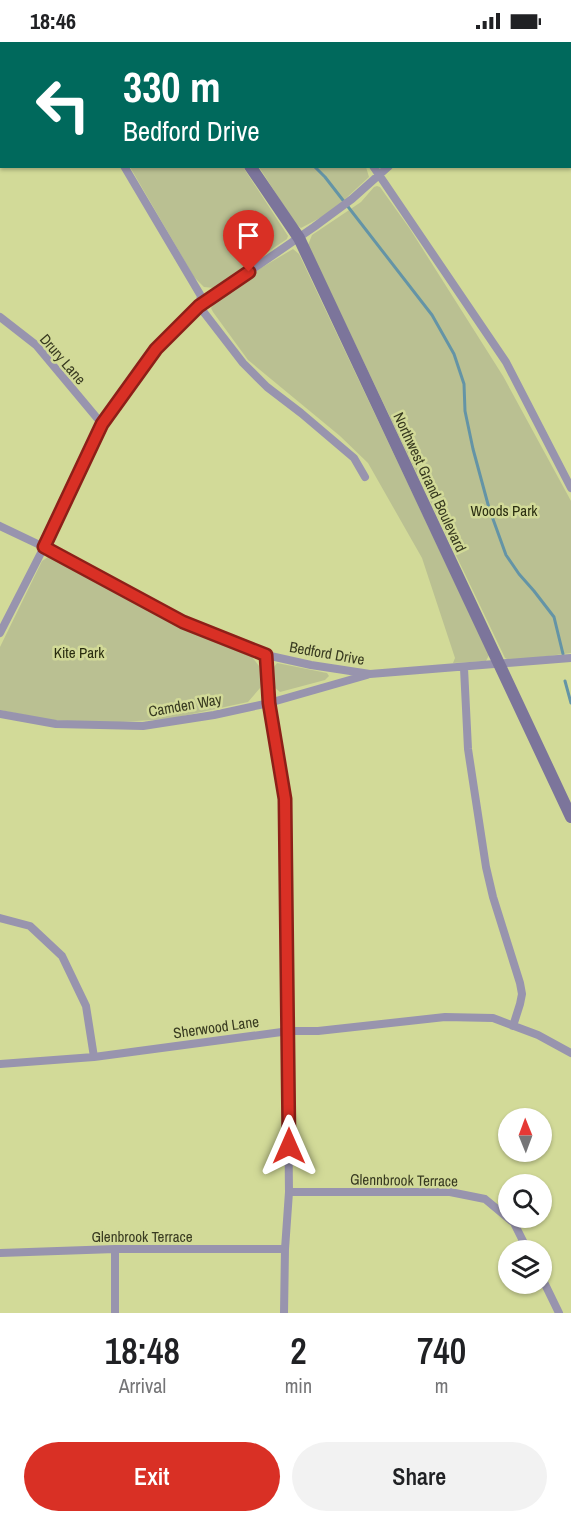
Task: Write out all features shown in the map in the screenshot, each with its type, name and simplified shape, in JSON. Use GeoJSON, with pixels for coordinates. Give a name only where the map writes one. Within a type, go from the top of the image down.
{"type":"FeatureCollection","features":[{"type":"Feature","properties":{"kind":"street"},"geometry":{"type":"LineString","coordinates":[[125,168],[201,296],[199,306],[243,363],[267,387],[354,458],[365,477]]}},
{"type":"Feature","properties":{"kind":"street","name":"Northwest Grand Boulevard"},"geometry":{"type":"LineString","coordinates":[[251,168],[298,238],[571,817]]}},
{"type":"Feature","properties":{"kind":"street"},"geometry":{"type":"LineString","coordinates":[[375,168],[506,362],[571,488]]}},
{"type":"Feature","properties":{"kind":"street"},"geometry":{"type":"LineString","coordinates":[[0,633],[44,547],[102,424],[156,349],[199,306],[352,200],[387,168]]}},
{"type":"Feature","properties":{"kind":"street","name":"Drury Lane"},"geometry":{"type":"LineString","coordinates":[[0,316],[36,345],[102,424]]}},
{"type":"Feature","properties":{"kind":"street","name":"Bedford Drive"},"geometry":{"type":"LineString","coordinates":[[0,526],[44,547],[148,605],[200,630],[266,655],[370,674],[570,658]]}},
{"type":"Feature","properties":{"kind":"street"},"geometry":{"type":"LineString","coordinates":[[266,655],[269,703],[285,799],[289,1192],[284,1313]]}},
{"type":"Feature","properties":{"kind":"street"},"geometry":{"type":"LineString","coordinates":[[464,668],[468,750],[486,867],[522,994],[513,1026]]}},
{"type":"Feature","properties":{"kind":"street","name":"Camden Way"},"geometry":{"type":"LineString","coordinates":[[0,714],[56,724],[143,726],[214,715],[269,703],[370,674]]}},
{"type":"Feature","properties":{"kind":"street"},"geometry":{"type":"LineString","coordinates":[[0,918],[30,926],[62,956],[86,1006],[94,1057]]}},
{"type":"Feature","properties":{"kind":"street","name":"Sherwood Lane"},"geometry":{"type":"LineString","coordinates":[[0,1064],[94,1057],[289,1031],[445,1017],[493,1018],[538,1035],[571,1053]]}},
{"type":"Feature","properties":{"kind":"street","name":"Glennbrook Terrace"},"geometry":{"type":"LineString","coordinates":[[289,1192],[450,1192],[485,1199],[514,1223],[522,1240]]}},
{"type":"Feature","properties":{"kind":"street"},"geometry":{"type":"LineString","coordinates":[[115,1249],[115,1313]]}},
{"type":"Feature","properties":{"kind":"street","name":"Glenbrook Terrace"},"geometry":{"type":"LineString","coordinates":[[0,1252],[285,1249]]}},
{"type":"Feature","properties":{"kind":"street"},"geometry":{"type":"LineString","coordinates":[[550,1294],[559,1313]]}},
{"type":"Feature","properties":{"kind":"green space"},"geometry":{"type":"Polygon","coordinates":[[[131,168],[244,168],[288,236],[287,239],[214,288],[204,287],[194,277],[131,168]]]}},
{"type":"Feature","properties":{"kind":"green space"},"geometry":{"type":"Polygon","coordinates":[[[260,168],[366,168],[369,177],[331,212],[301,228],[295,223],[260,168]]]}},
{"type":"Feature","properties":{"kind":"green space","name":"Woods Park"},"geometry":{"type":"Polygon","coordinates":[[[377,186],[410,229],[503,376],[571,501],[571,653],[511,661],[505,658],[308,245],[312,235],[361,202],[377,186]]]}},
{"type":"Feature","properties":{"kind":"green space","name":"Woods Park"},"geometry":{"type":"Polygon","coordinates":[[[293,249],[299,254],[489,655],[486,661],[453,663],[455,658],[422,558],[368,463],[340,436],[248,360],[211,308],[217,300],[261,268],[293,249]]]}},
{"type":"Feature","properties":{"kind":"green space","name":"Kite Park"},"geometry":{"type":"Polygon","coordinates":[[[48,557],[200,636],[252,657],[259,666],[262,678],[260,688],[248,702],[169,719],[104,723],[51,720],[0,710],[0,647],[42,561],[48,557]]]}},
{"type":"Feature","properties":{"kind":"green space"},"geometry":{"type":"Polygon","coordinates":[[[277,663],[327,673],[329,676],[325,680],[280,692],[274,687],[271,671],[277,663]]]}},
{"type":"Feature","properties":{"kind":"waterway"},"geometry":{"type":"LineString","coordinates":[[316,168],[432,315],[454,354],[464,384],[465,411],[473,449],[489,508],[506,555],[554,617],[563,654]]}},
{"type":"Feature","properties":{"kind":"waterway"},"geometry":{"type":"LineString","coordinates":[[565,681],[571,703]]}},
{"type":"Feature","properties":{"kind":"route"},"geometry":{"type":"LineString","coordinates":[[249,272],[199,306],[156,349],[102,424],[44,547],[148,605],[200,630],[266,655],[269,703],[285,799],[289,1146]]}}]}
